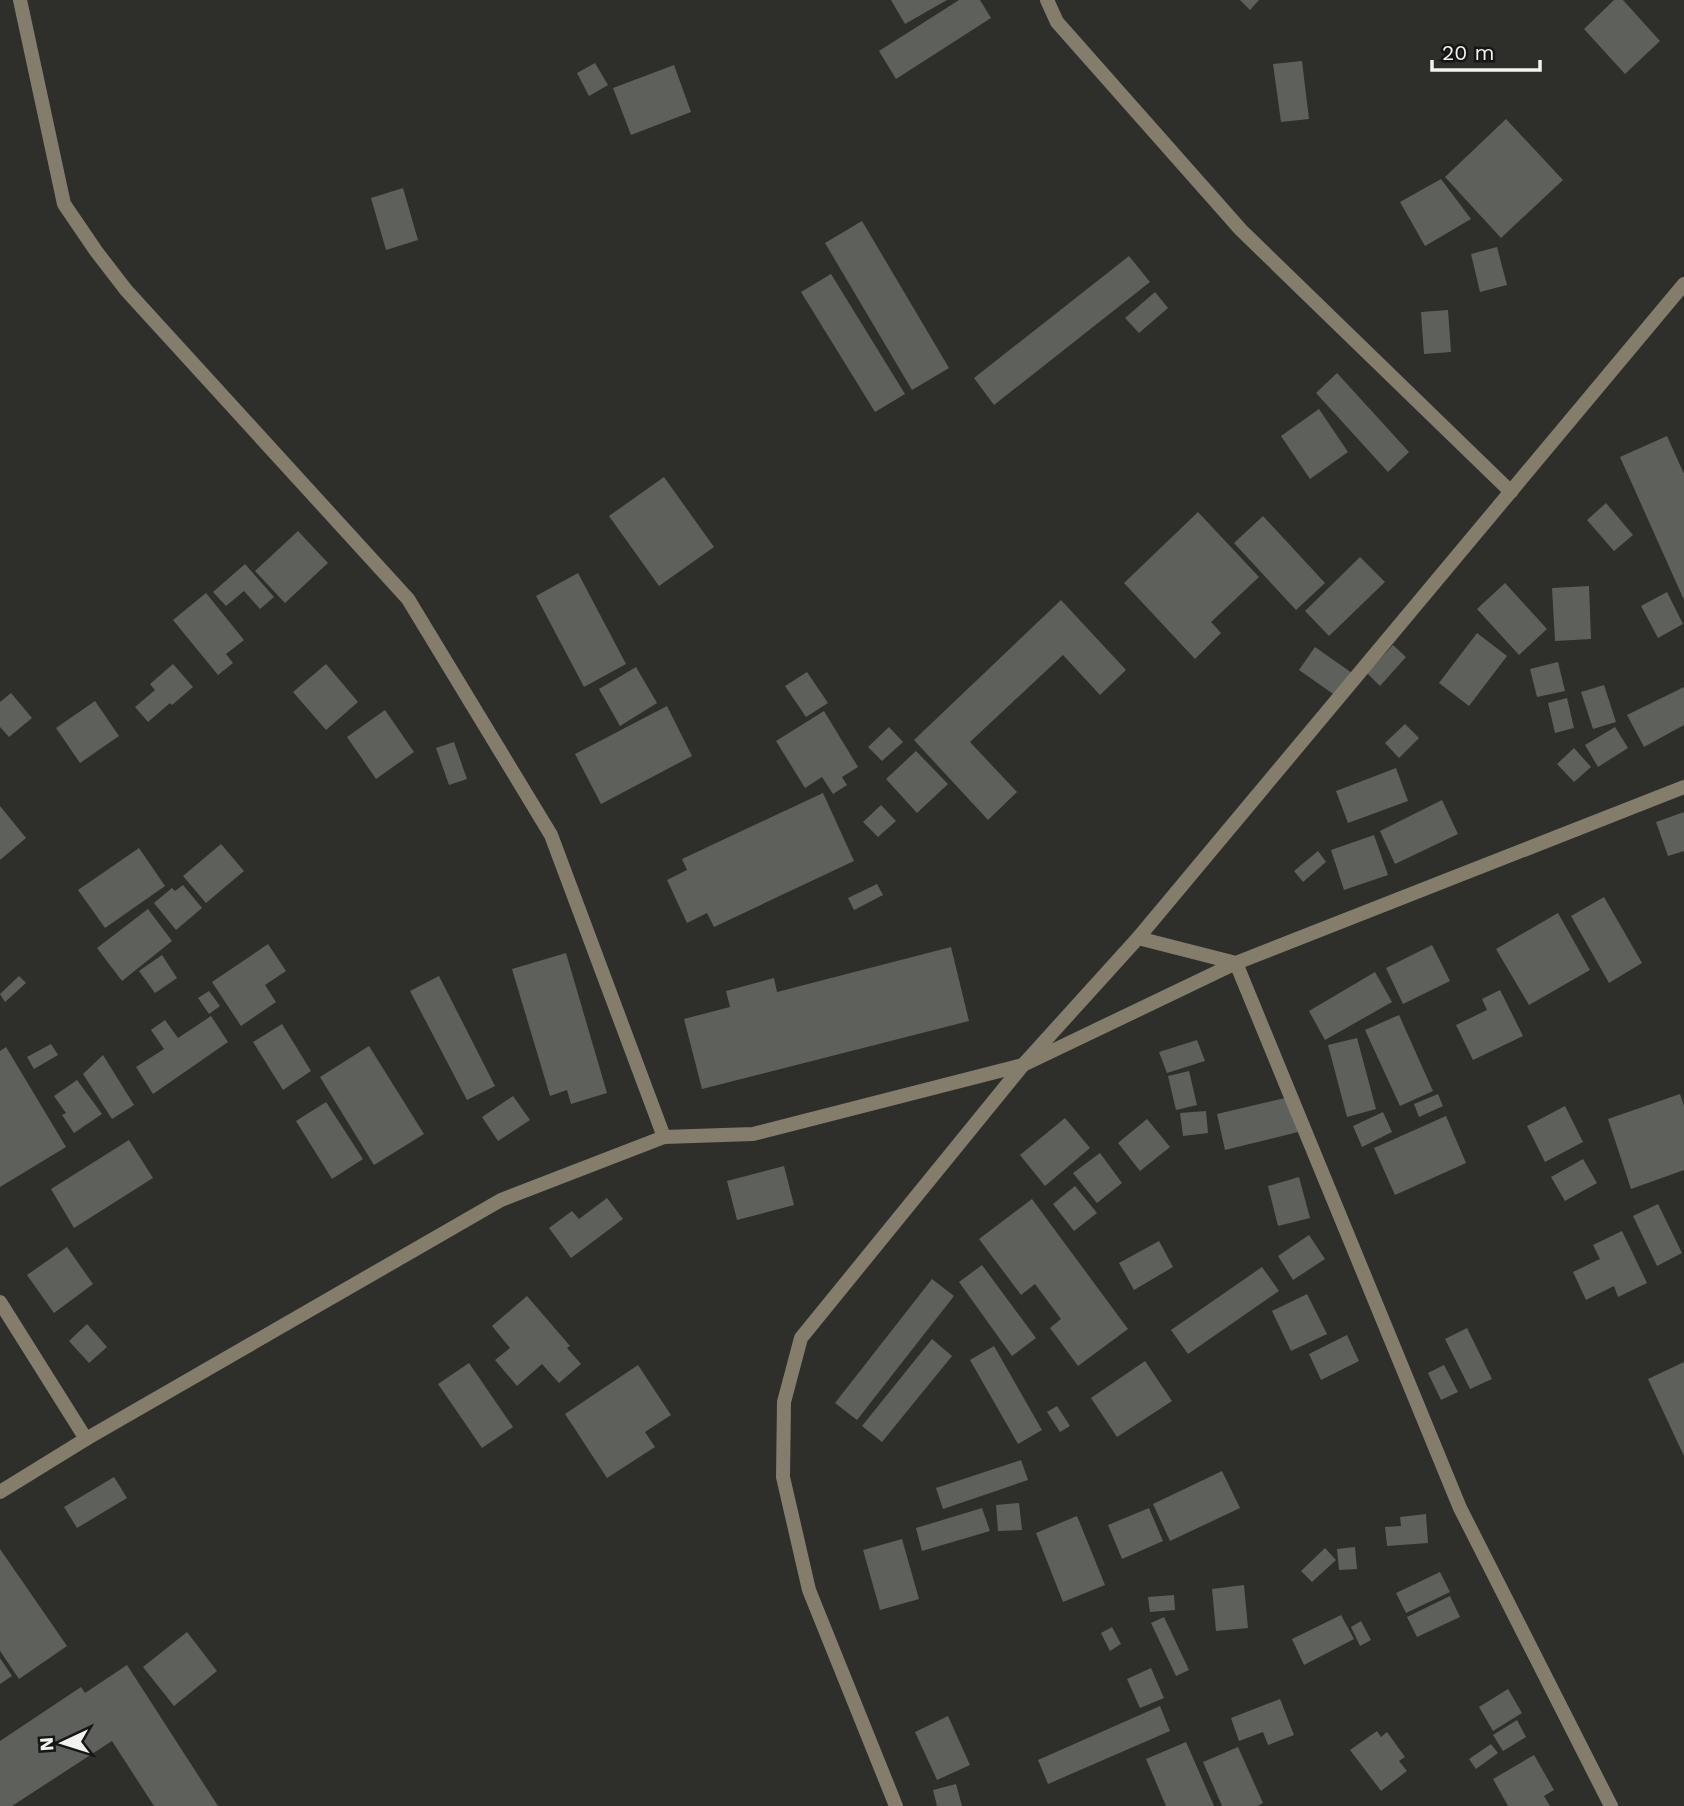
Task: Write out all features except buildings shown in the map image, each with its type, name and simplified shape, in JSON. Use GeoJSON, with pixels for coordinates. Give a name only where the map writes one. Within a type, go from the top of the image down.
{"type":"FeatureCollection","features":[{"type":"Feature","properties":{"kind":"street"},"geometry":{"type":"LineString","coordinates":[[20,0],[64,204],[126,290],[408,598],[551,835],[664,1137]]}},
{"type":"Feature","properties":{"kind":"street"},"geometry":{"type":"LineString","coordinates":[[1047,0],[1057,22],[1241,230],[1511,492]]}},
{"type":"Feature","properties":{"kind":"street"},"geometry":{"type":"LineString","coordinates":[[896,1806],[809,1590],[783,1477],[784,1402],[801,1338],[1023,1065],[1138,938],[1684,284]]}},
{"type":"Feature","properties":{"kind":"street"},"geometry":{"type":"LineString","coordinates":[[0,1492],[86,1439],[501,1200],[664,1137],[752,1134],[1023,1065],[1236,962],[1684,787]]}},
{"type":"Feature","properties":{"kind":"street"},"geometry":{"type":"LineString","coordinates":[[1138,938],[1236,962]]}},
{"type":"Feature","properties":{"kind":"street"},"geometry":{"type":"LineString","coordinates":[[1236,962],[1460,1508],[1611,1806]]}},
{"type":"Feature","properties":{"kind":"street"},"geometry":{"type":"LineString","coordinates":[[0,1302],[86,1439]]}}]}
